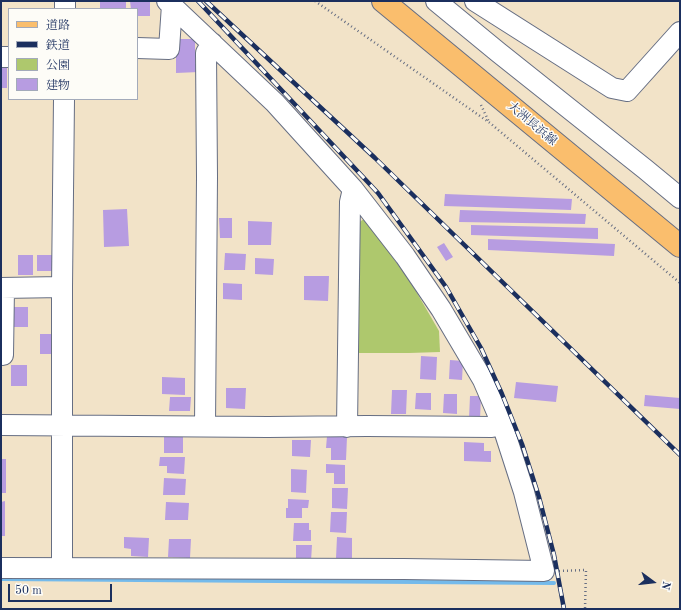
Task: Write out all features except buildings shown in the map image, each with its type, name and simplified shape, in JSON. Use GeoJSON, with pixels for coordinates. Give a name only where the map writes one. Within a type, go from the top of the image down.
{"type":"FeatureCollection","features":[{"type":"Feature","properties":{"kind":"main road","name":"大洲長浜線"},"geometry":{"type":"LineString","coordinates":[[383,1],[680,246]]}},
{"type":"Feature","properties":{"kind":"street"},"geometry":{"type":"LineString","coordinates":[[436,1],[646,169],[680,198]]}},
{"type":"Feature","properties":{"kind":"street"},"geometry":{"type":"LineString","coordinates":[[475,1],[612,88],[627,91],[680,32]]}},
{"type":"Feature","properties":{"kind":"street"},"geometry":{"type":"LineString","coordinates":[[1,568],[404,569],[544,571],[524,492],[502,424],[483,380],[450,323],[405,256],[354,189],[275,103],[169,3]]}},
{"type":"Feature","properties":{"kind":"street"},"geometry":{"type":"LineString","coordinates":[[138,48],[169,49],[169,3]]}},
{"type":"Feature","properties":{"kind":"street"},"geometry":{"type":"LineString","coordinates":[[205,426],[207,177],[206,53],[212,43]]}},
{"type":"Feature","properties":{"kind":"street"},"geometry":{"type":"LineString","coordinates":[[62,568],[61,425],[64,100]]}},
{"type":"Feature","properties":{"kind":"street"},"geometry":{"type":"LineString","coordinates":[[347,427],[350,202],[354,189]]}},
{"type":"Feature","properties":{"kind":"street"},"geometry":{"type":"LineString","coordinates":[[3,355],[2,288],[62,287]]}},
{"type":"Feature","properties":{"kind":"street"},"geometry":{"type":"LineString","coordinates":[[1,425],[152,427],[492,427],[502,424]]}},
{"type":"Feature","properties":{"kind":"path"},"geometry":{"type":"LineString","coordinates":[[315,1],[490,123],[680,283]]}},
{"type":"Feature","properties":{"kind":"path"},"geometry":{"type":"LineString","coordinates":[[544,571],[586,570],[585,609]]}},
{"type":"Feature","properties":{"kind":"green space"},"geometry":{"type":"Polygon","coordinates":[[[365,218],[413,286],[439,331],[440,352],[357,353],[357,224],[365,218]]]}},
{"type":"Feature","properties":{"kind":"waterway"},"geometry":{"type":"LineString","coordinates":[[1,579],[554,583]]}},
{"type":"Feature","properties":{"kind":"railway"},"geometry":{"type":"LineString","coordinates":[[198,1],[378,193],[446,287],[481,348],[502,394],[522,444],[539,497],[554,555],[564,609]]}},
{"type":"Feature","properties":{"kind":"railway"},"geometry":{"type":"LineString","coordinates":[[206,1],[375,158],[680,455]]}}]}
